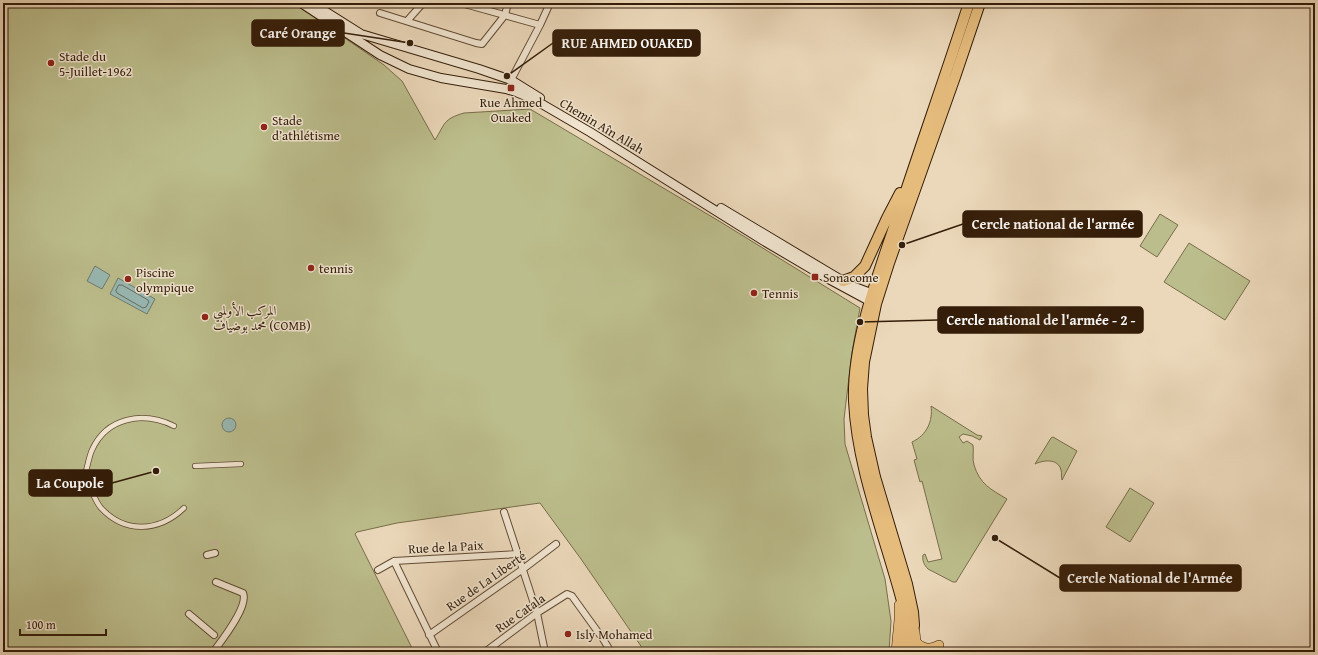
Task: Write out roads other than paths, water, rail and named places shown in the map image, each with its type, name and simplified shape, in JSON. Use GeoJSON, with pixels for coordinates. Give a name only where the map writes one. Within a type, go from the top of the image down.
{"type":"FeatureCollection","features":[{"type":"Feature","properties":{"kind":"highway"},"geometry":{"type":"LineString","coordinates":[[904,652],[904,613],[899,589],[866,477],[857,439],[854,398],[857,358],[911,174],[969,3]]}},
{"type":"Feature","properties":{"kind":"highway"},"geometry":{"type":"LineString","coordinates":[[911,652],[914,625],[913,612],[907,584],[876,477],[864,426],[862,389],[864,362],[874,299],[891,257],[980,3]]}},
{"type":"Feature","properties":{"kind":"highway"},"geometry":{"type":"LineString","coordinates":[[843,281],[854,277],[865,266],[887,218],[911,174]]}},
{"type":"Feature","properties":{"kind":"main road","name":"Chemin Aîn Allah"},"geometry":{"type":"LineString","coordinates":[[301,3],[380,55],[409,69],[430,76],[506,89],[542,104],[596,136],[764,242],[874,299]]}},
{"type":"Feature","properties":{"kind":"main road","name":"Chemin Aîn Allah"},"geometry":{"type":"LineString","coordinates":[[312,3],[361,34],[511,80],[874,299]]}},
{"type":"Feature","properties":{"kind":"main road"},"geometry":{"type":"LineString","coordinates":[[380,55],[384,41]]}},
{"type":"Feature","properties":{"kind":"main road"},"geometry":{"type":"LineString","coordinates":[[506,89],[511,80]]}},
{"type":"Feature","properties":{"kind":"main road"},"geometry":{"type":"LineString","coordinates":[[896,652],[899,620],[899,589]]}},
{"type":"Feature","properties":{"kind":"main road"},"geometry":{"type":"LineString","coordinates":[[914,625],[917,648],[929,648],[939,645]]}},
{"type":"Feature","properties":{"kind":"street"},"geometry":{"type":"LineString","coordinates":[[407,21],[423,3]]}},
{"type":"Feature","properties":{"kind":"street"},"geometry":{"type":"LineString","coordinates":[[461,3],[540,25]]}},
{"type":"Feature","properties":{"kind":"street"},"geometry":{"type":"LineString","coordinates":[[380,13],[476,44],[482,44],[505,15],[508,3]]}},
{"type":"Feature","properties":{"kind":"street"},"geometry":{"type":"LineString","coordinates":[[511,80],[550,3]]}},
{"type":"Feature","properties":{"kind":"street"},"geometry":{"type":"LineString","coordinates":[[69,479],[85,473],[92,450],[98,441],[113,426],[123,421],[138,418],[154,418],[174,426]]}},
{"type":"Feature","properties":{"kind":"street"},"geometry":{"type":"LineString","coordinates":[[195,466],[241,464]]}},
{"type":"Feature","properties":{"kind":"street"},"geometry":{"type":"LineString","coordinates":[[44,473],[52,478],[86,481],[101,508],[115,519],[132,526],[151,526],[160,524],[184,508]]}},
{"type":"Feature","properties":{"kind":"street"},"geometry":{"type":"LineString","coordinates":[[38,492],[44,486],[51,483],[69,479],[104,476]]}},
{"type":"Feature","properties":{"kind":"street"},"geometry":{"type":"LineString","coordinates":[[504,512],[537,613],[545,652]]}},
{"type":"Feature","properties":{"kind":"street","name":"Rue de La Liberté"},"geometry":{"type":"LineString","coordinates":[[429,634],[523,569],[556,544]]}},
{"type":"Feature","properties":{"kind":"street"},"geometry":{"type":"LineString","coordinates":[[207,555],[215,553]]}},
{"type":"Feature","properties":{"kind":"street","name":"Rue de la Paix"},"geometry":{"type":"LineString","coordinates":[[378,570],[394,561],[518,554]]}},
{"type":"Feature","properties":{"kind":"street"},"geometry":{"type":"LineString","coordinates":[[394,561],[438,652]]}},
{"type":"Feature","properties":{"kind":"street"},"geometry":{"type":"LineString","coordinates":[[214,651],[230,628],[243,605],[245,598],[243,593],[216,582]]}},
{"type":"Feature","properties":{"kind":"street","name":"Rue Catala"},"geometry":{"type":"LineString","coordinates":[[485,652],[537,613],[567,594],[570,594],[611,652]]}},
{"type":"Feature","properties":{"kind":"street"},"geometry":{"type":"LineString","coordinates":[[189,614],[214,635]]}},
{"type":"Feature","properties":{"kind":"water"},"geometry":{"type":"Polygon","coordinates":[[[95,266],[110,275],[102,289],[87,281],[95,266]]]}},
{"type":"Feature","properties":{"kind":"water"},"geometry":{"type":"Polygon","coordinates":[[[118,278],[155,299],[147,314],[110,294],[118,278]]]}},
{"type":"Feature","properties":{"kind":"water"},"geometry":{"type":"Polygon","coordinates":[[[229,418],[234,420],[236,425],[234,430],[229,432],[224,430],[222,425],[224,420],[229,418]]]}},
{"type":"Feature","properties":{"kind":"tunnel"},"geometry":{"type":"LineString","coordinates":[[214,546],[215,537]]}},
{"type":"Feature","properties":{"kind":"place","name":"Caré Orange"},"geometry":{"type":"Point","coordinates":[410,43]}},
{"type":"Feature","properties":{"kind":"place","name":"Stade du 5-Juillet-1962"},"geometry":{"type":"Point","coordinates":[51,63]}},
{"type":"Feature","properties":{"kind":"place","name":"RUE AHMED OUAKED"},"geometry":{"type":"Point","coordinates":[507,76]}},
{"type":"Feature","properties":{"kind":"place","name":"Rue Ahmed Ouaked"},"geometry":{"type":"Point","coordinates":[511,88]}},
{"type":"Feature","properties":{"kind":"place","name":"Stade d’athlétisme"},"geometry":{"type":"Point","coordinates":[264,127]}},
{"type":"Feature","properties":{"kind":"place","name":"Cercle national de l'armée"},"geometry":{"type":"Point","coordinates":[902,245]}},
{"type":"Feature","properties":{"kind":"place","name":"tennis"},"geometry":{"type":"Point","coordinates":[311,268]}},
{"type":"Feature","properties":{"kind":"place","name":"Sonacome"},"geometry":{"type":"Point","coordinates":[815,277]}},
{"type":"Feature","properties":{"kind":"place","name":"Piscine olympique"},"geometry":{"type":"Point","coordinates":[128,279]}},
{"type":"Feature","properties":{"kind":"place","name":"Tennis"},"geometry":{"type":"Point","coordinates":[754,293]}},
{"type":"Feature","properties":{"kind":"place","name":"المركب الأولمبي محمد بوضياف (COMB)"},"geometry":{"type":"Point","coordinates":[205,317]}},
{"type":"Feature","properties":{"kind":"place","name":"Cercle national de l'armée - 2 -"},"geometry":{"type":"Point","coordinates":[860,322]}},
{"type":"Feature","properties":{"kind":"place","name":"La Coupole"},"geometry":{"type":"Point","coordinates":[156,471]}},
{"type":"Feature","properties":{"kind":"place","name":"Cercle National de l'Armée"},"geometry":{"type":"Point","coordinates":[995,538]}},
{"type":"Feature","properties":{"kind":"place","name":"Isly Mohamed"},"geometry":{"type":"Point","coordinates":[568,634]}}]}
